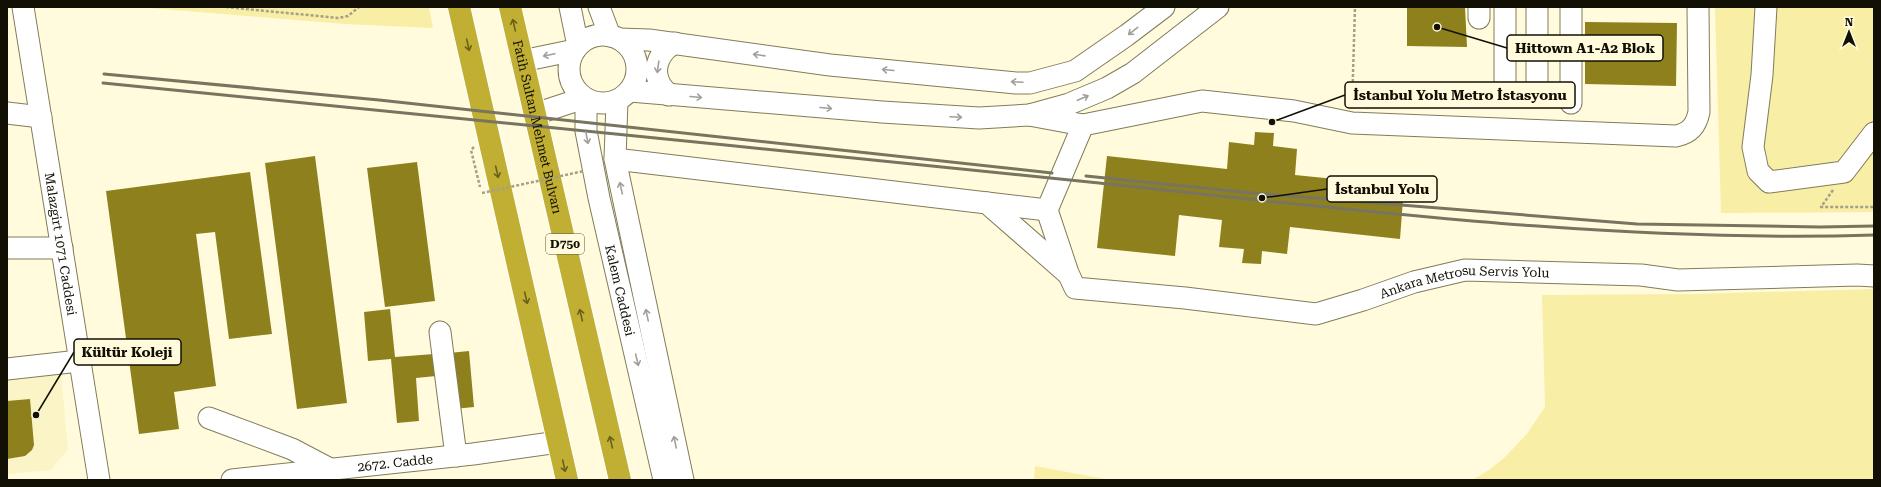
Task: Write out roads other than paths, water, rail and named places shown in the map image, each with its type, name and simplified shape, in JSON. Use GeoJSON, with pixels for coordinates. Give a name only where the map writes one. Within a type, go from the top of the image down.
{"type":"FeatureCollection","features":[{"type":"Feature","properties":{"kind":"highway"},"geometry":{"type":"LineString","coordinates":[[459,7],[567,480]]}},
{"type":"Feature","properties":{"kind":"highway","name":"Fatih Sultan Mehmet Bulvarı"},"geometry":{"type":"LineString","coordinates":[[510,7],[620,480]]}},
{"type":"Feature","properties":{"kind":"street","name":"Malazgirt 1071 Caddesi"},"geometry":{"type":"LineString","coordinates":[[23,7],[99,480]]}},
{"type":"Feature","properties":{"kind":"street"},"geometry":{"type":"LineString","coordinates":[[570,7],[576,48]]}},
{"type":"Feature","properties":{"kind":"street"},"geometry":{"type":"LineString","coordinates":[[599,7],[614,37],[627,45],[637,62],[636,78],[623,96]]}},
{"type":"Feature","properties":{"kind":"street"},"geometry":{"type":"LineString","coordinates":[[1164,7],[1075,71],[1030,83],[1016,83],[830,65],[675,43],[603,35],[589,38],[576,48],[570,58],[568,68],[573,87],[585,98],[597,104],[607,104],[623,96],[668,95],[874,112],[979,118],[1029,115],[1069,104],[1107,88],[1133,73],[1218,7]]}},
{"type":"Feature","properties":{"kind":"street"},"geometry":{"type":"LineString","coordinates":[[1505,7],[1505,87]]}},
{"type":"Feature","properties":{"kind":"street"},"geometry":{"type":"LineString","coordinates":[[1537,7],[1537,96]]}},
{"type":"Feature","properties":{"kind":"street"},"geometry":{"type":"LineString","coordinates":[[1571,7],[1571,103]]}},
{"type":"Feature","properties":{"kind":"street"},"geometry":{"type":"LineString","coordinates":[[1029,115],[1083,125],[1202,101],[1294,111],[1352,123],[1676,136],[1684,134],[1695,124],[1699,112],[1698,7]]}},
{"type":"Feature","properties":{"kind":"street"},"geometry":{"type":"LineString","coordinates":[[1766,7],[1762,75],[1753,147],[1758,171],[1769,182],[1844,172],[1874,133]]}},
{"type":"Feature","properties":{"kind":"street"},"geometry":{"type":"LineString","coordinates":[[668,95],[659,83],[656,73],[659,58],[665,48],[675,43]]}},
{"type":"Feature","properties":{"kind":"street"},"geometry":{"type":"LineString","coordinates":[[522,61],[576,48]]}},
{"type":"Feature","properties":{"kind":"street","name":"Kalem Caddesi"},"geometry":{"type":"LineString","coordinates":[[623,96],[615,160],[683,480]]}},
{"type":"Feature","properties":{"kind":"street"},"geometry":{"type":"LineString","coordinates":[[535,114],[585,98]]}},
{"type":"Feature","properties":{"kind":"street","name":"Kalem Caddesi"},"geometry":{"type":"LineString","coordinates":[[585,98],[586,131],[598,198],[664,480]]}},
{"type":"Feature","properties":{"kind":"street"},"geometry":{"type":"LineString","coordinates":[[7,113],[41,117]]}},
{"type":"Feature","properties":{"kind":"street"},"geometry":{"type":"LineString","coordinates":[[1068,274],[1047,210],[1083,125]]}},
{"type":"Feature","properties":{"kind":"street"},"geometry":{"type":"LineString","coordinates":[[615,160],[1047,210]]}},
{"type":"Feature","properties":{"kind":"street"},"geometry":{"type":"LineString","coordinates":[[987,203],[1068,274]]}},
{"type":"Feature","properties":{"kind":"street"},"geometry":{"type":"LineString","coordinates":[[7,248],[62,248]]}},
{"type":"Feature","properties":{"kind":"street","name":"Ankara Metrosu Servis Yolu"},"geometry":{"type":"LineString","coordinates":[[1068,274],[1075,288],[1186,298],[1316,314],[1363,300],[1414,282],[1465,270],[1642,275],[1678,280],[1857,275],[1874,276]]}},
{"type":"Feature","properties":{"kind":"street"},"geometry":{"type":"LineString","coordinates":[[440,332],[456,456]]}},
{"type":"Feature","properties":{"kind":"street"},"geometry":{"type":"LineString","coordinates":[[7,369],[79,362]]}},
{"type":"Feature","properties":{"kind":"street"},"geometry":{"type":"LineString","coordinates":[[209,418],[292,449],[330,469]]}},
{"type":"Feature","properties":{"kind":"street","name":"2672. Cadde"},"geometry":{"type":"LineString","coordinates":[[232,480],[456,456],[558,442]]}},
{"type":"Feature","properties":{"kind":"railway"},"geometry":{"type":"LineString","coordinates":[[104,74],[379,100],[1052,173]]}},
{"type":"Feature","properties":{"kind":"railway"},"geometry":{"type":"LineString","coordinates":[[103,83],[1099,183],[1292,204],[1486,222],[1680,234],[1777,236],[1874,235]]}},
{"type":"Feature","properties":{"kind":"railway"},"geometry":{"type":"LineString","coordinates":[[1086,176],[1252,193],[1637,224],[1820,227],[1874,226]]}},
{"type":"Feature","properties":{"kind":"place","name":"Hittown A1-A2 Blok"},"geometry":{"type":"Point","coordinates":[1437,27]}},
{"type":"Feature","properties":{"kind":"place","name":"İstanbul Yolu Metro İstasyonu"},"geometry":{"type":"Point","coordinates":[1272,122]}},
{"type":"Feature","properties":{"kind":"place","name":"İstanbul Yolu"},"geometry":{"type":"Point","coordinates":[1262,198]}},
{"type":"Feature","properties":{"kind":"place","name":"Kültür Koleji"},"geometry":{"type":"Point","coordinates":[36,415]}}]}
